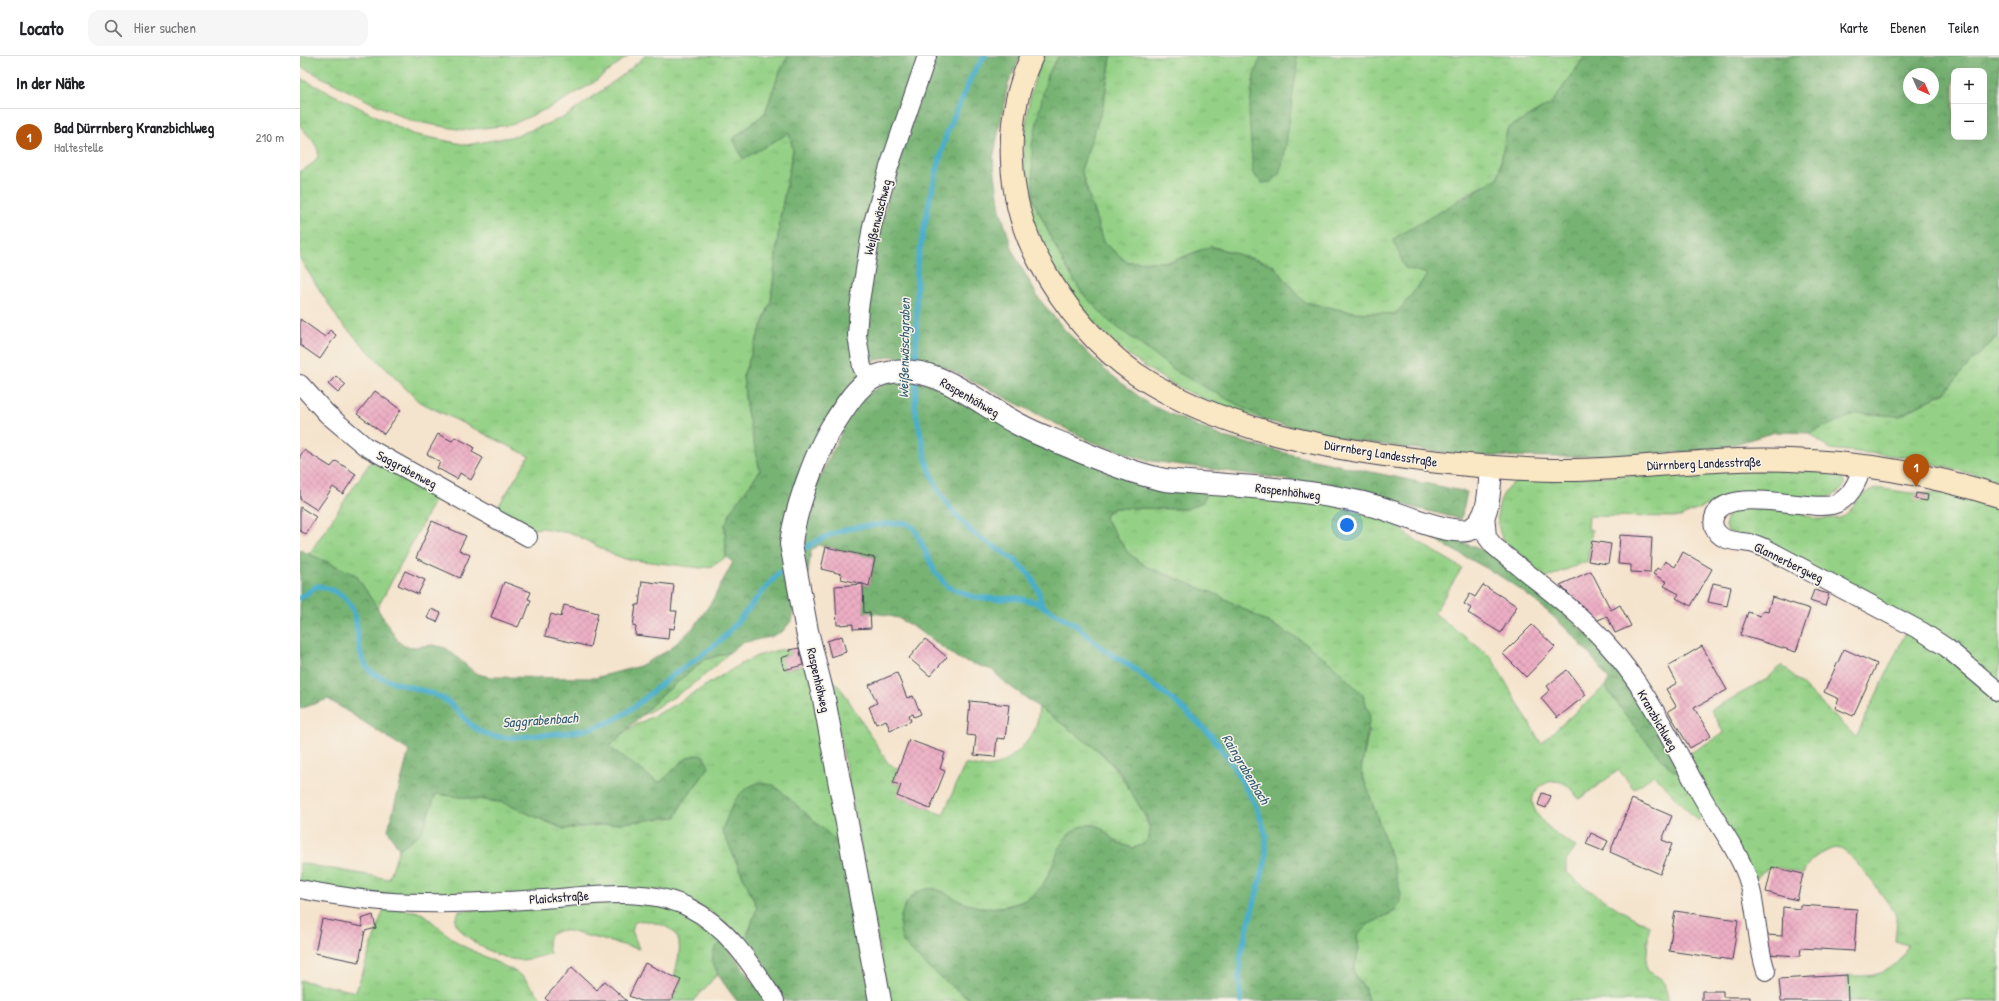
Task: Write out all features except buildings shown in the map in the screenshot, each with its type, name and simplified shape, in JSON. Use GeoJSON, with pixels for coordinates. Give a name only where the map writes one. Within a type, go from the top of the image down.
{"type":"FeatureCollection","features":[{"type":"Feature","properties":{"kind":"main road","name":"Dürrnberg Landesstraße"},"geometry":{"type":"LineString","coordinates":[[1032,56],[1016,104],[1012,140],[1013,179],[1019,212],[1033,250],[1052,286],[1078,320],[1101,346],[1136,373],[1217,416],[1333,448],[1491,468],[1578,470],[1669,464],[1789,460],[1862,467],[1913,474],[1961,484],[1999,496]]}},
{"type":"Feature","properties":{"kind":"street","name":"Weißenwäschweg"},"geometry":{"type":"LineString","coordinates":[[870,381],[862,366],[857,335],[859,308],[872,226],[889,167],[927,56]]}},
{"type":"Feature","properties":{"kind":"street","name":"Raspenhöhweg"},"geometry":{"type":"LineString","coordinates":[[880,1001],[824,699],[806,624],[791,544],[792,534],[802,499],[829,431],[848,402],[870,381],[881,374],[917,372],[952,384],[1018,425],[1094,457],[1145,476],[1180,481],[1306,492],[1376,507],[1455,531],[1469,530],[1475,526],[1485,514]]}},
{"type":"Feature","properties":{"kind":"street","name":"Saggrabenweg"},"geometry":{"type":"LineString","coordinates":[[300,384],[327,414],[365,446],[528,537]]}},
{"type":"Feature","properties":{"kind":"street","name":"Glannerbergweg"},"geometry":{"type":"LineString","coordinates":[[1862,467],[1855,486],[1841,501],[1833,505],[1821,506],[1778,501],[1737,502],[1718,510],[1714,515],[1713,523],[1721,536],[1729,540],[1754,544],[1765,548],[1923,632],[1948,648],[1999,692]]}},
{"type":"Feature","properties":{"kind":"street"},"geometry":{"type":"LineString","coordinates":[[1485,514],[1491,468]]}},
{"type":"Feature","properties":{"kind":"street","name":"Kranzbichlweg"},"geometry":{"type":"LineString","coordinates":[[1485,514],[1487,536],[1499,550],[1589,625],[1620,658],[1636,681],[1703,800],[1728,838],[1741,862],[1751,890],[1758,942],[1766,971]]}},
{"type":"Feature","properties":{"kind":"street"},"geometry":{"type":"LineString","coordinates":[[1455,531],[1499,550]]}},
{"type":"Feature","properties":{"kind":"street","name":"Plaickstraße"},"geometry":{"type":"LineString","coordinates":[[300,889],[353,899],[390,903],[504,901],[600,894],[638,895],[672,900],[699,913],[724,932],[753,967],[775,1001]]}},
{"type":"Feature","properties":{"kind":"green space"},"geometry":{"type":"Polygon","coordinates":[[[300,56],[628,56],[593,83],[557,104],[511,125],[463,130],[412,121],[366,100],[300,66],[300,56]]]}},
{"type":"Feature","properties":{"kind":"green space"},"geometry":{"type":"Polygon","coordinates":[[[645,56],[788,56],[778,76],[765,113],[733,139],[789,133],[793,150],[780,218],[771,301],[743,376],[746,406],[760,471],[725,525],[726,557],[713,566],[701,568],[625,559],[610,553],[574,534],[542,528],[527,530],[496,510],[529,456],[418,401],[340,322],[300,259],[300,171],[310,166],[315,161],[318,155],[318,150],[300,126],[300,78],[412,134],[467,145],[515,136],[565,117],[623,75],[645,56]]]}},
{"type":"Feature","properties":{"kind":"green space"},"geometry":{"type":"Polygon","coordinates":[[[788,56],[921,56],[867,216],[859,380],[806,508],[848,419],[865,396],[887,382],[903,378],[935,386],[1206,493],[1203,502],[1187,509],[1115,508],[1107,512],[1105,518],[1128,553],[1147,567],[1218,595],[1302,641],[1334,666],[1363,695],[1370,715],[1361,770],[1390,854],[1401,894],[1400,903],[1395,911],[1369,924],[1357,936],[1359,949],[1354,969],[1355,976],[1365,989],[1368,1001],[973,1001],[936,974],[909,949],[901,936],[900,921],[902,913],[909,900],[914,895],[926,889],[932,889],[943,892],[959,901],[978,907],[993,908],[1007,906],[1029,898],[1042,886],[1051,871],[1062,843],[1072,832],[1080,827],[1095,825],[1101,828],[1116,841],[1133,848],[1144,844],[1149,839],[1150,829],[1147,819],[1120,773],[1102,753],[1007,684],[992,670],[959,659],[898,618],[881,614],[864,613],[863,584],[869,586],[875,558],[818,545],[811,551],[807,580],[794,607],[791,621],[783,631],[770,637],[741,643],[730,652],[704,660],[660,697],[609,747],[656,781],[660,782],[685,759],[697,755],[704,756],[709,767],[681,805],[676,817],[564,829],[501,802],[436,794],[421,833],[399,849],[388,830],[409,751],[328,699],[300,709],[300,550],[356,575],[398,641],[404,646],[415,647],[433,645],[446,648],[475,673],[489,677],[595,678],[640,666],[669,650],[695,626],[712,601],[733,562],[726,557],[725,525],[733,507],[760,471],[746,406],[743,376],[771,301],[780,218],[793,150],[789,133],[743,159],[733,139],[765,113],[778,76],[788,56]]]}},
{"type":"Feature","properties":{"kind":"green space"},"geometry":{"type":"Polygon","coordinates":[[[935,56],[1021,56],[1008,84],[993,159],[1000,210],[1014,254],[1039,299],[1064,329],[1105,370],[1150,405],[1223,437],[1309,459],[1467,492],[1461,519],[1371,497],[1277,478],[1145,460],[1092,442],[949,369],[891,356],[868,363],[866,320],[870,281],[876,248],[892,183],[935,56]]]}},
{"type":"Feature","properties":{"kind":"green space"},"geometry":{"type":"Polygon","coordinates":[[[1044,56],[1059,56],[1047,75],[1033,200],[1063,262],[1082,293],[1177,372],[1270,422],[1197,396],[1169,382],[1136,360],[1116,345],[1082,310],[1055,269],[1028,208],[1024,174],[1024,143],[1027,114],[1033,85],[1044,56]]]}},
{"type":"Feature","properties":{"kind":"green space"},"geometry":{"type":"Polygon","coordinates":[[[1059,56],[1110,56],[1111,58],[1103,106],[1081,170],[1103,242],[1127,262],[1170,262],[1211,246],[1273,265],[1304,302],[1351,312],[1396,314],[1428,274],[1405,268],[1393,239],[1498,178],[1507,129],[1552,103],[1585,56],[1999,56],[1999,335],[1969,364],[1945,392],[1899,416],[1856,413],[1810,433],[1775,432],[1712,451],[1565,457],[1471,456],[1354,441],[1270,422],[1177,372],[1109,321],[1082,293],[1063,262],[1033,200],[1032,145],[1047,75],[1059,56]]]}},
{"type":"Feature","properties":{"kind":"green space"},"geometry":{"type":"Polygon","coordinates":[[[1110,56],[1585,56],[1552,103],[1507,129],[1498,178],[1459,199],[1428,274],[1396,314],[1351,312],[1303,302],[1273,265],[1211,246],[1170,262],[1127,262],[1103,242],[1081,170],[1103,106],[1111,58],[1110,56]]]}},
{"type":"Feature","properties":{"kind":"green space"},"geometry":{"type":"Polygon","coordinates":[[[1261,56],[1296,56],[1297,65],[1284,159],[1278,176],[1271,182],[1262,183],[1253,174],[1249,113],[1254,75],[1261,56]]]}},
{"type":"Feature","properties":{"kind":"green space"},"geometry":{"type":"Polygon","coordinates":[[[1999,335],[1999,481],[1905,457],[1829,449],[1810,433],[1856,413],[1900,416],[1945,392],[1969,364],[1999,335]]]}},
{"type":"Feature","properties":{"kind":"green space"},"geometry":{"type":"Polygon","coordinates":[[[371,461],[438,494],[377,609],[356,575],[309,554],[371,461]]]}},
{"type":"Feature","properties":{"kind":"green space"},"geometry":{"type":"Polygon","coordinates":[[[1779,469],[1838,472],[1842,477],[1844,486],[1839,492],[1825,498],[1725,498],[1680,517],[1589,516],[1588,529],[1592,530],[1588,561],[1543,579],[1508,548],[1499,530],[1498,511],[1500,502],[1504,493],[1518,480],[1779,469]]]}},
{"type":"Feature","properties":{"kind":"green space"},"geometry":{"type":"Polygon","coordinates":[[[1876,488],[1911,493],[1949,493],[1999,505],[1999,684],[1728,531],[1725,526],[1728,515],[1741,507],[1789,511],[1818,519],[1839,518],[1845,516],[1862,495],[1876,488]]]}},
{"type":"Feature","properties":{"kind":"green space"},"geometry":{"type":"Polygon","coordinates":[[[1206,493],[1306,498],[1395,522],[1409,536],[1462,568],[1434,613],[1491,657],[1541,743],[1605,686],[1637,730],[1672,770],[1681,770],[1704,815],[1698,821],[1654,775],[1634,789],[1619,770],[1579,799],[1571,789],[1561,782],[1555,781],[1544,784],[1539,788],[1533,797],[1534,808],[1537,814],[1547,825],[1558,835],[1576,847],[1566,861],[1566,872],[1606,901],[1649,926],[1646,966],[1648,971],[1663,980],[1669,1001],[1368,1001],[1365,989],[1355,976],[1354,969],[1359,949],[1357,936],[1369,924],[1395,911],[1376,817],[1361,770],[1369,730],[1302,641],[1218,595],[1147,567],[1128,553],[1105,518],[1107,512],[1115,508],[1187,509],[1206,493]]]}},
{"type":"Feature","properties":{"kind":"green space"},"geometry":{"type":"Polygon","coordinates":[[[1434,536],[1460,541],[1486,552],[1516,570],[1614,659],[1681,770],[1672,770],[1645,740],[1605,686],[1609,680],[1599,666],[1589,653],[1553,616],[1512,584],[1487,568],[1444,545],[1434,536]]]}},
{"type":"Feature","properties":{"kind":"green space"},"geometry":{"type":"Polygon","coordinates":[[[1907,630],[1999,696],[1999,1001],[1848,1001],[1847,975],[1866,976],[1883,972],[1891,968],[1897,962],[1908,945],[1895,941],[1897,920],[1894,911],[1861,867],[1846,853],[1838,848],[1829,850],[1813,859],[1806,867],[1803,874],[1782,868],[1771,868],[1765,870],[1754,881],[1685,756],[1724,733],[1711,710],[1767,679],[1782,665],[1856,737],[1907,630]]]}},
{"type":"Feature","properties":{"kind":"green space"},"geometry":{"type":"Polygon","coordinates":[[[778,650],[789,650],[790,655],[781,658],[784,670],[811,664],[848,851],[722,830],[757,907],[746,940],[714,914],[665,890],[489,897],[386,897],[300,886],[300,863],[389,879],[399,849],[421,833],[436,794],[501,802],[564,829],[676,817],[681,806],[709,767],[664,779],[660,782],[656,781],[609,747],[626,730],[669,708],[739,665],[757,656],[778,650]]]}},
{"type":"Feature","properties":{"kind":"green space"},"geometry":{"type":"Polygon","coordinates":[[[730,652],[710,671],[688,687],[641,716],[660,697],[704,660],[730,652]]]}},
{"type":"Feature","properties":{"kind":"green space"},"geometry":{"type":"Polygon","coordinates":[[[829,675],[844,693],[888,763],[898,769],[893,783],[901,785],[897,796],[943,815],[965,764],[990,767],[999,764],[1012,756],[1024,745],[1033,732],[1037,724],[1039,707],[1086,741],[1107,759],[1124,781],[1141,808],[1150,831],[1148,841],[1133,848],[1114,840],[1098,826],[1091,825],[1080,827],[1072,833],[1065,842],[1043,885],[1036,893],[1031,898],[1024,901],[1003,906],[988,908],[963,903],[934,888],[904,943],[926,964],[973,1001],[889,1001],[829,675]]]}},
{"type":"Feature","properties":{"kind":"green space"},"geometry":{"type":"Polygon","coordinates":[[[758,783],[774,785],[848,851],[871,1001],[785,1001],[746,940],[757,907],[722,830],[731,808],[738,796],[750,786],[758,783]]]}},
{"type":"Feature","properties":{"kind":"green space"},"geometry":{"type":"Polygon","coordinates":[[[578,902],[647,903],[687,914],[724,942],[712,958],[718,973],[694,1001],[671,1001],[681,981],[674,977],[678,959],[679,943],[673,931],[666,927],[647,921],[639,921],[634,923],[632,930],[639,949],[564,930],[554,932],[548,940],[550,954],[531,959],[519,960],[502,956],[482,947],[466,935],[455,921],[459,911],[578,902]]]}},
{"type":"Feature","properties":{"kind":"green space"},"geometry":{"type":"Polygon","coordinates":[[[384,908],[415,911],[423,914],[459,944],[514,971],[523,977],[544,1001],[300,1001],[300,980],[356,992],[384,908]]]}},
{"type":"Feature","properties":{"kind":"green space"},"geometry":{"type":"Polygon","coordinates":[[[724,942],[767,1001],[737,1001],[721,979],[713,962],[713,954],[716,947],[724,942]]]}},
{"type":"Feature","properties":{"kind":"waterway","name":"Weißenwäschgraben"},"geometry":{"type":"LineString","coordinates":[[916,369],[917,264],[930,198],[946,135],[973,73],[985,56]]}},
{"type":"Feature","properties":{"kind":"waterway","name":"Weißenwäschgraben"},"geometry":{"type":"LineString","coordinates":[[916,377],[915,409],[927,463],[938,490],[954,513],[973,533],[1015,560],[1030,575],[1038,590],[1042,606]]}},
{"type":"Feature","properties":{"kind":"waterway","name":"Raingrabenbach"},"geometry":{"type":"LineString","coordinates":[[805,548],[830,535],[853,528],[906,523],[915,529],[935,572],[948,587],[974,597],[996,599],[1017,598],[1035,602],[1076,625],[1103,649],[1132,667],[1180,706],[1210,734],[1229,759],[1257,808],[1266,835],[1266,859],[1241,952],[1239,977],[1241,1001]]}},
{"type":"Feature","properties":{"kind":"waterway","name":"Saggrabenbach"},"geometry":{"type":"LineString","coordinates":[[300,598],[317,586],[335,591],[346,599],[353,610],[359,646],[363,659],[369,670],[382,678],[434,694],[442,698],[453,706],[479,731],[492,736],[512,738],[594,728],[614,720],[624,714],[724,637],[779,573]]}},
{"type":"Feature","properties":{"kind":"place","name":"Bad Dürrnberg Kranzbichlweg"},"geometry":{"type":"Point","coordinates":[1916,487]}}]}
